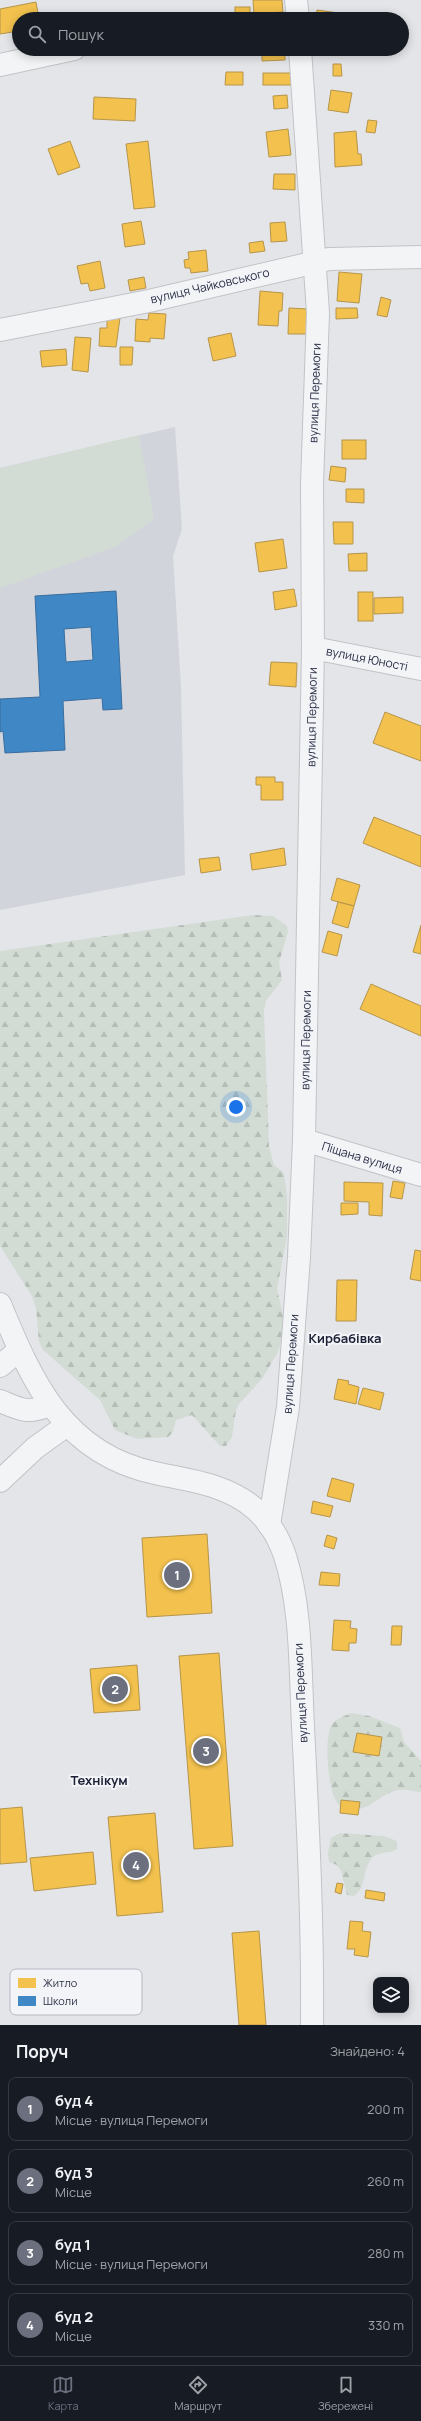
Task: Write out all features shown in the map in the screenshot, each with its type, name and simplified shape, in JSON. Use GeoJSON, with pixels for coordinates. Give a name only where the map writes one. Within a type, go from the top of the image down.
{"type":"FeatureCollection","features":[{"type":"Feature","properties":{"kind":"street"},"geometry":{"type":"LineString","coordinates":[[296,0],[297,12]]}},
{"type":"Feature","properties":{"kind":"street"},"geometry":{"type":"LineString","coordinates":[[0,65],[42,56]]}},
{"type":"Feature","properties":{"kind":"street","name":"вулиця Перемоги"},"geometry":{"type":"LineString","coordinates":[[301,56],[316,261],[317,336],[312,484],[313,648],[304,1140],[299,1256],[288,1407],[269,1525],[284,1554],[292,1587],[296,1621],[312,1906],[312,2025]]}},
{"type":"Feature","properties":{"kind":"street","name":"вулиця Чайковського"},"geometry":{"type":"LineString","coordinates":[[0,330],[149,301],[316,261],[342,257],[421,257]]}},
{"type":"Feature","properties":{"kind":"street","name":"вулиця Юності"},"geometry":{"type":"LineString","coordinates":[[313,648],[421,669]]}},
{"type":"Feature","properties":{"kind":"street","name":"Піщана вулиця"},"geometry":{"type":"LineString","coordinates":[[304,1140],[421,1175]]}},
{"type":"Feature","properties":{"kind":"street"},"geometry":{"type":"LineString","coordinates":[[0,1304],[18,1351],[50,1405],[67,1425],[95,1449],[127,1465],[155,1473],[209,1484],[226,1491],[254,1509],[269,1525]]}},
{"type":"Feature","properties":{"kind":"street"},"geometry":{"type":"LineString","coordinates":[[0,1366],[18,1351]]}},
{"type":"Feature","properties":{"kind":"street"},"geometry":{"type":"LineString","coordinates":[[0,1401],[23,1410],[32,1411],[50,1405]]}},
{"type":"Feature","properties":{"kind":"street"},"geometry":{"type":"LineString","coordinates":[[0,1481],[35,1448],[67,1425]]}},
{"type":"Feature","properties":{"kind":"shaded area"},"geometry":{"type":"Polygon","coordinates":[[[175,427],[182,529],[173,556],[181,687],[185,875],[0,910],[0,468],[175,427]]]}},
{"type":"Feature","properties":{"kind":"green space"},"geometry":{"type":"Polygon","coordinates":[[[139,435],[154,519],[115,547],[0,588],[0,468],[139,435]]]}},
{"type":"Feature","properties":{"kind":"green space"},"geometry":{"type":"Polygon","coordinates":[[[253,915],[273,916],[287,926],[288,932],[279,962],[282,980],[266,1001],[264,1010],[269,1146],[274,1165],[284,1173],[287,1196],[287,1237],[277,1289],[283,1315],[282,1338],[278,1352],[262,1379],[239,1404],[236,1410],[232,1437],[226,1446],[220,1446],[192,1415],[176,1420],[173,1432],[168,1437],[137,1439],[115,1430],[100,1400],[43,1350],[39,1342],[36,1308],[32,1296],[0,1246],[0,951],[253,915]]]}},
{"type":"Feature","properties":{"kind":"green space"},"geometry":{"type":"Polygon","coordinates":[[[352,1713],[369,1716],[400,1728],[404,1742],[421,1761],[421,1792],[404,1790],[394,1791],[361,1809],[355,1810],[343,1807],[337,1803],[333,1795],[329,1775],[327,1752],[329,1732],[335,1721],[352,1713]]]}},
{"type":"Feature","properties":{"kind":"green space"},"geometry":{"type":"Polygon","coordinates":[[[340,1833],[384,1836],[397,1841],[397,1849],[373,1857],[367,1866],[361,1888],[354,1896],[347,1895],[341,1871],[337,1865],[329,1862],[328,1853],[331,1838],[340,1833]]]}},
{"type":"Feature","properties":{"kind":"building: Житло"},"geometry":{"type":"Polygon","coordinates":[[[253,0],[282,0],[283,12],[254,12],[253,0]]]}},
{"type":"Feature","properties":{"kind":"building: Житло"},"geometry":{"type":"Polygon","coordinates":[[[36,2],[38,12],[12,12],[12,32],[0,34],[0,9],[36,2]]]}},
{"type":"Feature","properties":{"kind":"building: Житло"},"geometry":{"type":"Polygon","coordinates":[[[235,7],[250,7],[250,12],[235,12],[235,7]]]}},
{"type":"Feature","properties":{"kind":"building: Житло"},"geometry":{"type":"Polygon","coordinates":[[[317,10],[332,12],[317,12],[317,10]]]}},
{"type":"Feature","properties":{"kind":"building: Житло"},"geometry":{"type":"Polygon","coordinates":[[[262,56],[285,56],[285,60],[262,61],[262,56]]]}},
{"type":"Feature","properties":{"kind":"building: Житло"},"geometry":{"type":"Polygon","coordinates":[[[333,64],[341,64],[342,76],[333,76],[333,64]]]}},
{"type":"Feature","properties":{"kind":"building: Житло"},"geometry":{"type":"Polygon","coordinates":[[[226,72],[243,72],[243,85],[225,85],[226,72]]]}},
{"type":"Feature","properties":{"kind":"building: Житло"},"geometry":{"type":"Polygon","coordinates":[[[263,73],[297,73],[297,85],[263,85],[263,73]]]}},
{"type":"Feature","properties":{"kind":"building: Житло"},"geometry":{"type":"Polygon","coordinates":[[[331,90],[352,93],[348,113],[328,110],[331,90]]]}},
{"type":"Feature","properties":{"kind":"building: Житло"},"geometry":{"type":"Polygon","coordinates":[[[287,95],[288,108],[274,109],[273,96],[287,95]]]}},
{"type":"Feature","properties":{"kind":"building: Житло"},"geometry":{"type":"Polygon","coordinates":[[[94,97],[136,99],[135,121],[93,119],[94,97]]]}},
{"type":"Feature","properties":{"kind":"building: Житло"},"geometry":{"type":"Polygon","coordinates":[[[368,120],[377,121],[375,133],[366,132],[368,120]]]}},
{"type":"Feature","properties":{"kind":"building: Житло"},"geometry":{"type":"Polygon","coordinates":[[[288,129],[291,155],[269,157],[266,132],[288,129]]]}},
{"type":"Feature","properties":{"kind":"building: Житло"},"geometry":{"type":"Polygon","coordinates":[[[356,131],[358,154],[361,154],[362,165],[335,167],[334,133],[356,131]]]}},
{"type":"Feature","properties":{"kind":"building: Житло"},"geometry":{"type":"Polygon","coordinates":[[[70,141],[80,167],[58,175],[48,149],[70,141]]]}},
{"type":"Feature","properties":{"kind":"building: Житло"},"geometry":{"type":"Polygon","coordinates":[[[148,141],[155,207],[134,209],[126,144],[148,141]]]}},
{"type":"Feature","properties":{"kind":"building: Житло"},"geometry":{"type":"Polygon","coordinates":[[[274,174],[295,174],[295,190],[273,189],[274,174]]]}},
{"type":"Feature","properties":{"kind":"building: Житло"},"geometry":{"type":"Polygon","coordinates":[[[141,221],[145,244],[125,247],[122,224],[141,221]]]}},
{"type":"Feature","properties":{"kind":"building: Житло"},"geometry":{"type":"Polygon","coordinates":[[[285,222],[287,241],[271,242],[270,223],[285,222]]]}},
{"type":"Feature","properties":{"kind":"building: Житло"},"geometry":{"type":"Polygon","coordinates":[[[263,241],[265,251],[250,253],[249,243],[263,241]]]}},
{"type":"Feature","properties":{"kind":"building: Житло"},"geometry":{"type":"Polygon","coordinates":[[[206,250],[208,271],[191,273],[190,268],[185,268],[184,260],[189,259],[188,252],[206,250]]]}},
{"type":"Feature","properties":{"kind":"building: Житло"},"geometry":{"type":"Polygon","coordinates":[[[100,261],[105,288],[90,291],[88,283],[81,284],[77,266],[100,261]]]}},
{"type":"Feature","properties":{"kind":"building: Житло"},"geometry":{"type":"Polygon","coordinates":[[[339,272],[362,274],[359,303],[337,301],[339,272]]]}},
{"type":"Feature","properties":{"kind":"building: Житло"},"geometry":{"type":"Polygon","coordinates":[[[144,277],[146,288],[130,291],[128,280],[144,277]]]}},
{"type":"Feature","properties":{"kind":"building: Житло"},"geometry":{"type":"Polygon","coordinates":[[[260,291],[283,293],[282,311],[279,311],[278,326],[258,325],[260,291]]]}},
{"type":"Feature","properties":{"kind":"building: Житло"},"geometry":{"type":"Polygon","coordinates":[[[381,297],[391,300],[387,317],[377,315],[381,297]]]}},
{"type":"Feature","properties":{"kind":"building: Житло"},"geometry":{"type":"Polygon","coordinates":[[[289,308],[308,309],[307,334],[288,334],[289,308]]]}},
{"type":"Feature","properties":{"kind":"building: Житло"},"geometry":{"type":"Polygon","coordinates":[[[336,308],[357,308],[358,318],[336,319],[336,308]]]}},
{"type":"Feature","properties":{"kind":"building: Житло"},"geometry":{"type":"Polygon","coordinates":[[[149,313],[166,314],[164,339],[150,338],[150,342],[135,341],[136,319],[148,320],[149,313]]]}},
{"type":"Feature","properties":{"kind":"building: Житло"},"geometry":{"type":"Polygon","coordinates":[[[107,318],[120,318],[116,347],[99,346],[100,328],[107,328],[107,318]]]}},
{"type":"Feature","properties":{"kind":"building: Житло"},"geometry":{"type":"Polygon","coordinates":[[[231,333],[236,356],[213,361],[208,338],[231,333]]]}},
{"type":"Feature","properties":{"kind":"building: Житло"},"geometry":{"type":"Polygon","coordinates":[[[75,337],[91,338],[88,372],[72,370],[75,337]]]}},
{"type":"Feature","properties":{"kind":"building: Житло"},"geometry":{"type":"Polygon","coordinates":[[[120,347],[133,347],[132,365],[120,365],[120,347]]]}},
{"type":"Feature","properties":{"kind":"building: Житло"},"geometry":{"type":"Polygon","coordinates":[[[66,349],[67,365],[42,367],[40,351],[66,349]]]}},
{"type":"Feature","properties":{"kind":"building: Житло"},"geometry":{"type":"Polygon","coordinates":[[[342,440],[366,440],[366,459],[342,459],[342,440]]]}},
{"type":"Feature","properties":{"kind":"building: Житло"},"geometry":{"type":"Polygon","coordinates":[[[331,466],[346,468],[345,482],[329,480],[331,466]]]}},
{"type":"Feature","properties":{"kind":"building: Житло"},"geometry":{"type":"Polygon","coordinates":[[[346,489],[364,489],[364,503],[346,502],[346,489]]]}},
{"type":"Feature","properties":{"kind":"building: Житло"},"geometry":{"type":"Polygon","coordinates":[[[333,522],[353,522],[353,544],[334,544],[333,522]]]}},
{"type":"Feature","properties":{"kind":"building: Житло"},"geometry":{"type":"Polygon","coordinates":[[[283,539],[287,568],[259,572],[255,543],[283,539]]]}},
{"type":"Feature","properties":{"kind":"building: Житло"},"geometry":{"type":"Polygon","coordinates":[[[367,553],[367,571],[349,571],[348,554],[367,553]]]}},
{"type":"Feature","properties":{"kind":"building: Житло"},"geometry":{"type":"Polygon","coordinates":[[[294,589],[297,606],[275,610],[273,592],[294,589]]]}},
{"type":"Feature","properties":{"kind":"building: Житло"},"geometry":{"type":"Polygon","coordinates":[[[358,592],[373,592],[373,621],[358,621],[358,592]]]}},
{"type":"Feature","properties":{"kind":"building: Житло"},"geometry":{"type":"Polygon","coordinates":[[[403,597],[403,613],[374,614],[374,598],[403,597]]]}},
{"type":"Feature","properties":{"kind":"building: Житло"},"geometry":{"type":"Polygon","coordinates":[[[271,662],[297,663],[296,687],[269,685],[271,662]]]}},
{"type":"Feature","properties":{"kind":"building: Житло"},"geometry":{"type":"Polygon","coordinates":[[[385,712],[421,726],[421,761],[373,743],[385,712]]]}},
{"type":"Feature","properties":{"kind":"building: Житло"},"geometry":{"type":"Polygon","coordinates":[[[256,777],[275,777],[275,782],[283,782],[283,800],[261,800],[261,785],[256,785],[256,777]]]}},
{"type":"Feature","properties":{"kind":"building: Житло"},"geometry":{"type":"Polygon","coordinates":[[[374,817],[421,836],[421,867],[363,843],[374,817]]]}},
{"type":"Feature","properties":{"kind":"building: Житло"},"geometry":{"type":"Polygon","coordinates":[[[284,848],[286,865],[252,870],[250,854],[284,848]]]}},
{"type":"Feature","properties":{"kind":"building: Житло"},"geometry":{"type":"Polygon","coordinates":[[[219,857],[221,870],[201,873],[199,859],[219,857]]]}},
{"type":"Feature","properties":{"kind":"building: Житло"},"geometry":{"type":"Polygon","coordinates":[[[337,878],[360,885],[354,906],[331,900],[337,878]]]}},
{"type":"Feature","properties":{"kind":"building: Житло"},"geometry":{"type":"Polygon","coordinates":[[[338,902],[354,906],[348,928],[332,923],[338,902]]]}},
{"type":"Feature","properties":{"kind":"building: Житло"},"geometry":{"type":"Polygon","coordinates":[[[421,925],[421,954],[413,952],[421,925]]]}},
{"type":"Feature","properties":{"kind":"building: Житло"},"geometry":{"type":"Polygon","coordinates":[[[328,931],[342,935],[337,956],[322,952],[328,931]]]}},
{"type":"Feature","properties":{"kind":"building: Житло"},"geometry":{"type":"Polygon","coordinates":[[[371,984],[421,1006],[421,1036],[360,1009],[371,984]]]}},
{"type":"Feature","properties":{"kind":"building: Житло"},"geometry":{"type":"Polygon","coordinates":[[[393,1181],[405,1183],[402,1199],[390,1197],[393,1181]]]}},
{"type":"Feature","properties":{"kind":"building: Житло"},"geometry":{"type":"Polygon","coordinates":[[[344,1182],[383,1183],[382,1216],[369,1215],[369,1202],[344,1201],[344,1182]]]}},
{"type":"Feature","properties":{"kind":"building: Житло"},"geometry":{"type":"Polygon","coordinates":[[[341,1203],[358,1203],[358,1214],[341,1215],[341,1203]]]}},
{"type":"Feature","properties":{"kind":"building: Житло"},"geometry":{"type":"Polygon","coordinates":[[[415,1250],[421,1251],[421,1281],[410,1279],[415,1250]]]}},
{"type":"Feature","properties":{"kind":"building: Житло"},"geometry":{"type":"Polygon","coordinates":[[[337,1280],[357,1280],[356,1321],[336,1321],[337,1280]]]}},
{"type":"Feature","properties":{"kind":"building: Житло"},"geometry":{"type":"Polygon","coordinates":[[[338,1379],[349,1381],[348,1384],[359,1387],[356,1404],[334,1399],[338,1379]]]}},
{"type":"Feature","properties":{"kind":"building: Житло"},"geometry":{"type":"Polygon","coordinates":[[[363,1388],[384,1393],[380,1410],[358,1404],[363,1388]]]}},
{"type":"Feature","properties":{"kind":"building: Житло"},"geometry":{"type":"Polygon","coordinates":[[[332,1478],[354,1484],[350,1502],[327,1496],[332,1478]]]}},
{"type":"Feature","properties":{"kind":"building: Житло"},"geometry":{"type":"Polygon","coordinates":[[[313,1501],[333,1506],[330,1517],[311,1513],[313,1501]]]}},
{"type":"Feature","properties":{"kind":"building: Житло"},"geometry":{"type":"Polygon","coordinates":[[[207,1534],[212,1613],[147,1617],[142,1538],[207,1534]]]}},
{"type":"Feature","properties":{"kind":"building: Житло"},"geometry":{"type":"Polygon","coordinates":[[[327,1535],[337,1538],[334,1549],[324,1546],[327,1535]]]}},
{"type":"Feature","properties":{"kind":"building: Житло"},"geometry":{"type":"Polygon","coordinates":[[[321,1572],[340,1574],[339,1586],[319,1585],[321,1572]]]}},
{"type":"Feature","properties":{"kind":"building: Житло"},"geometry":{"type":"Polygon","coordinates":[[[334,1620],[351,1621],[350,1628],[357,1629],[356,1643],[349,1643],[349,1651],[332,1650],[334,1620]]]}},
{"type":"Feature","properties":{"kind":"building: Житло"},"geometry":{"type":"Polygon","coordinates":[[[392,1626],[402,1626],[401,1645],[391,1645],[392,1626]]]}},
{"type":"Feature","properties":{"kind":"building: Житло"},"geometry":{"type":"Polygon","coordinates":[[[219,1653],[233,1846],[194,1849],[179,1656],[219,1653]]]}},
{"type":"Feature","properties":{"kind":"building: Житло"},"geometry":{"type":"Polygon","coordinates":[[[137,1665],[140,1710],[94,1713],[90,1669],[137,1665]]]}},
{"type":"Feature","properties":{"kind":"building: Житло"},"geometry":{"type":"Polygon","coordinates":[[[357,1733],[382,1737],[379,1756],[353,1752],[357,1733]]]}},
{"type":"Feature","properties":{"kind":"building: Житло"},"geometry":{"type":"Polygon","coordinates":[[[341,1800],[360,1802],[358,1815],[340,1813],[341,1800]]]}},
{"type":"Feature","properties":{"kind":"building: Житло"},"geometry":{"type":"Polygon","coordinates":[[[22,1807],[27,1862],[0,1864],[0,1809],[22,1807]]]}},
{"type":"Feature","properties":{"kind":"building: Житло"},"geometry":{"type":"Polygon","coordinates":[[[155,1813],[163,1912],[117,1916],[108,1817],[155,1813]]]}},
{"type":"Feature","properties":{"kind":"building: Житло"},"geometry":{"type":"Polygon","coordinates":[[[93,1852],[96,1884],[34,1891],[30,1858],[93,1852]]]}},
{"type":"Feature","properties":{"kind":"building: Житло"},"geometry":{"type":"Polygon","coordinates":[[[337,1883],[343,1884],[341,1894],[335,1892],[337,1883]]]}},
{"type":"Feature","properties":{"kind":"building: Житло"},"geometry":{"type":"Polygon","coordinates":[[[366,1890],[385,1893],[384,1901],[365,1898],[366,1890]]]}},
{"type":"Feature","properties":{"kind":"building: Житло"},"geometry":{"type":"Polygon","coordinates":[[[350,1921],[363,1922],[362,1931],[371,1932],[368,1957],[354,1955],[355,1949],[347,1949],[350,1921]]]}},
{"type":"Feature","properties":{"kind":"building: Житло"},"geometry":{"type":"Polygon","coordinates":[[[259,1931],[266,2025],[239,2025],[232,1933],[259,1931]]]}},
{"type":"Feature","properties":{"kind":"building: Школи"},"geometry":{"type":"Polygon","coordinates":[[[116,591],[122,709],[103,710],[102,698],[63,701],[65,750],[5,753],[3,731],[0,732],[0,699],[40,697],[35,596],[116,591]],[[91,627],[64,629],[66,662],[93,660],[91,627]]]}},
{"type":"Feature","properties":{"kind":"place","name":"буд 4"},"geometry":{"type":"Point","coordinates":[177,1575]}},
{"type":"Feature","properties":{"kind":"place","name":"буд 3"},"geometry":{"type":"Point","coordinates":[115,1689]}},
{"type":"Feature","properties":{"kind":"place","name":"буд 1"},"geometry":{"type":"Point","coordinates":[206,1751]}},
{"type":"Feature","properties":{"kind":"place","name":"буд 2"},"geometry":{"type":"Point","coordinates":[136,1865]}},
{"type":"Feature","properties":{"kind":"district","name":"Кирбабівка"},"geometry":{"type":"Point","coordinates":[345,1338]}},
{"type":"Feature","properties":{"kind":"district","name":"Технікум"},"geometry":{"type":"Point","coordinates":[99,1780]}}]}
